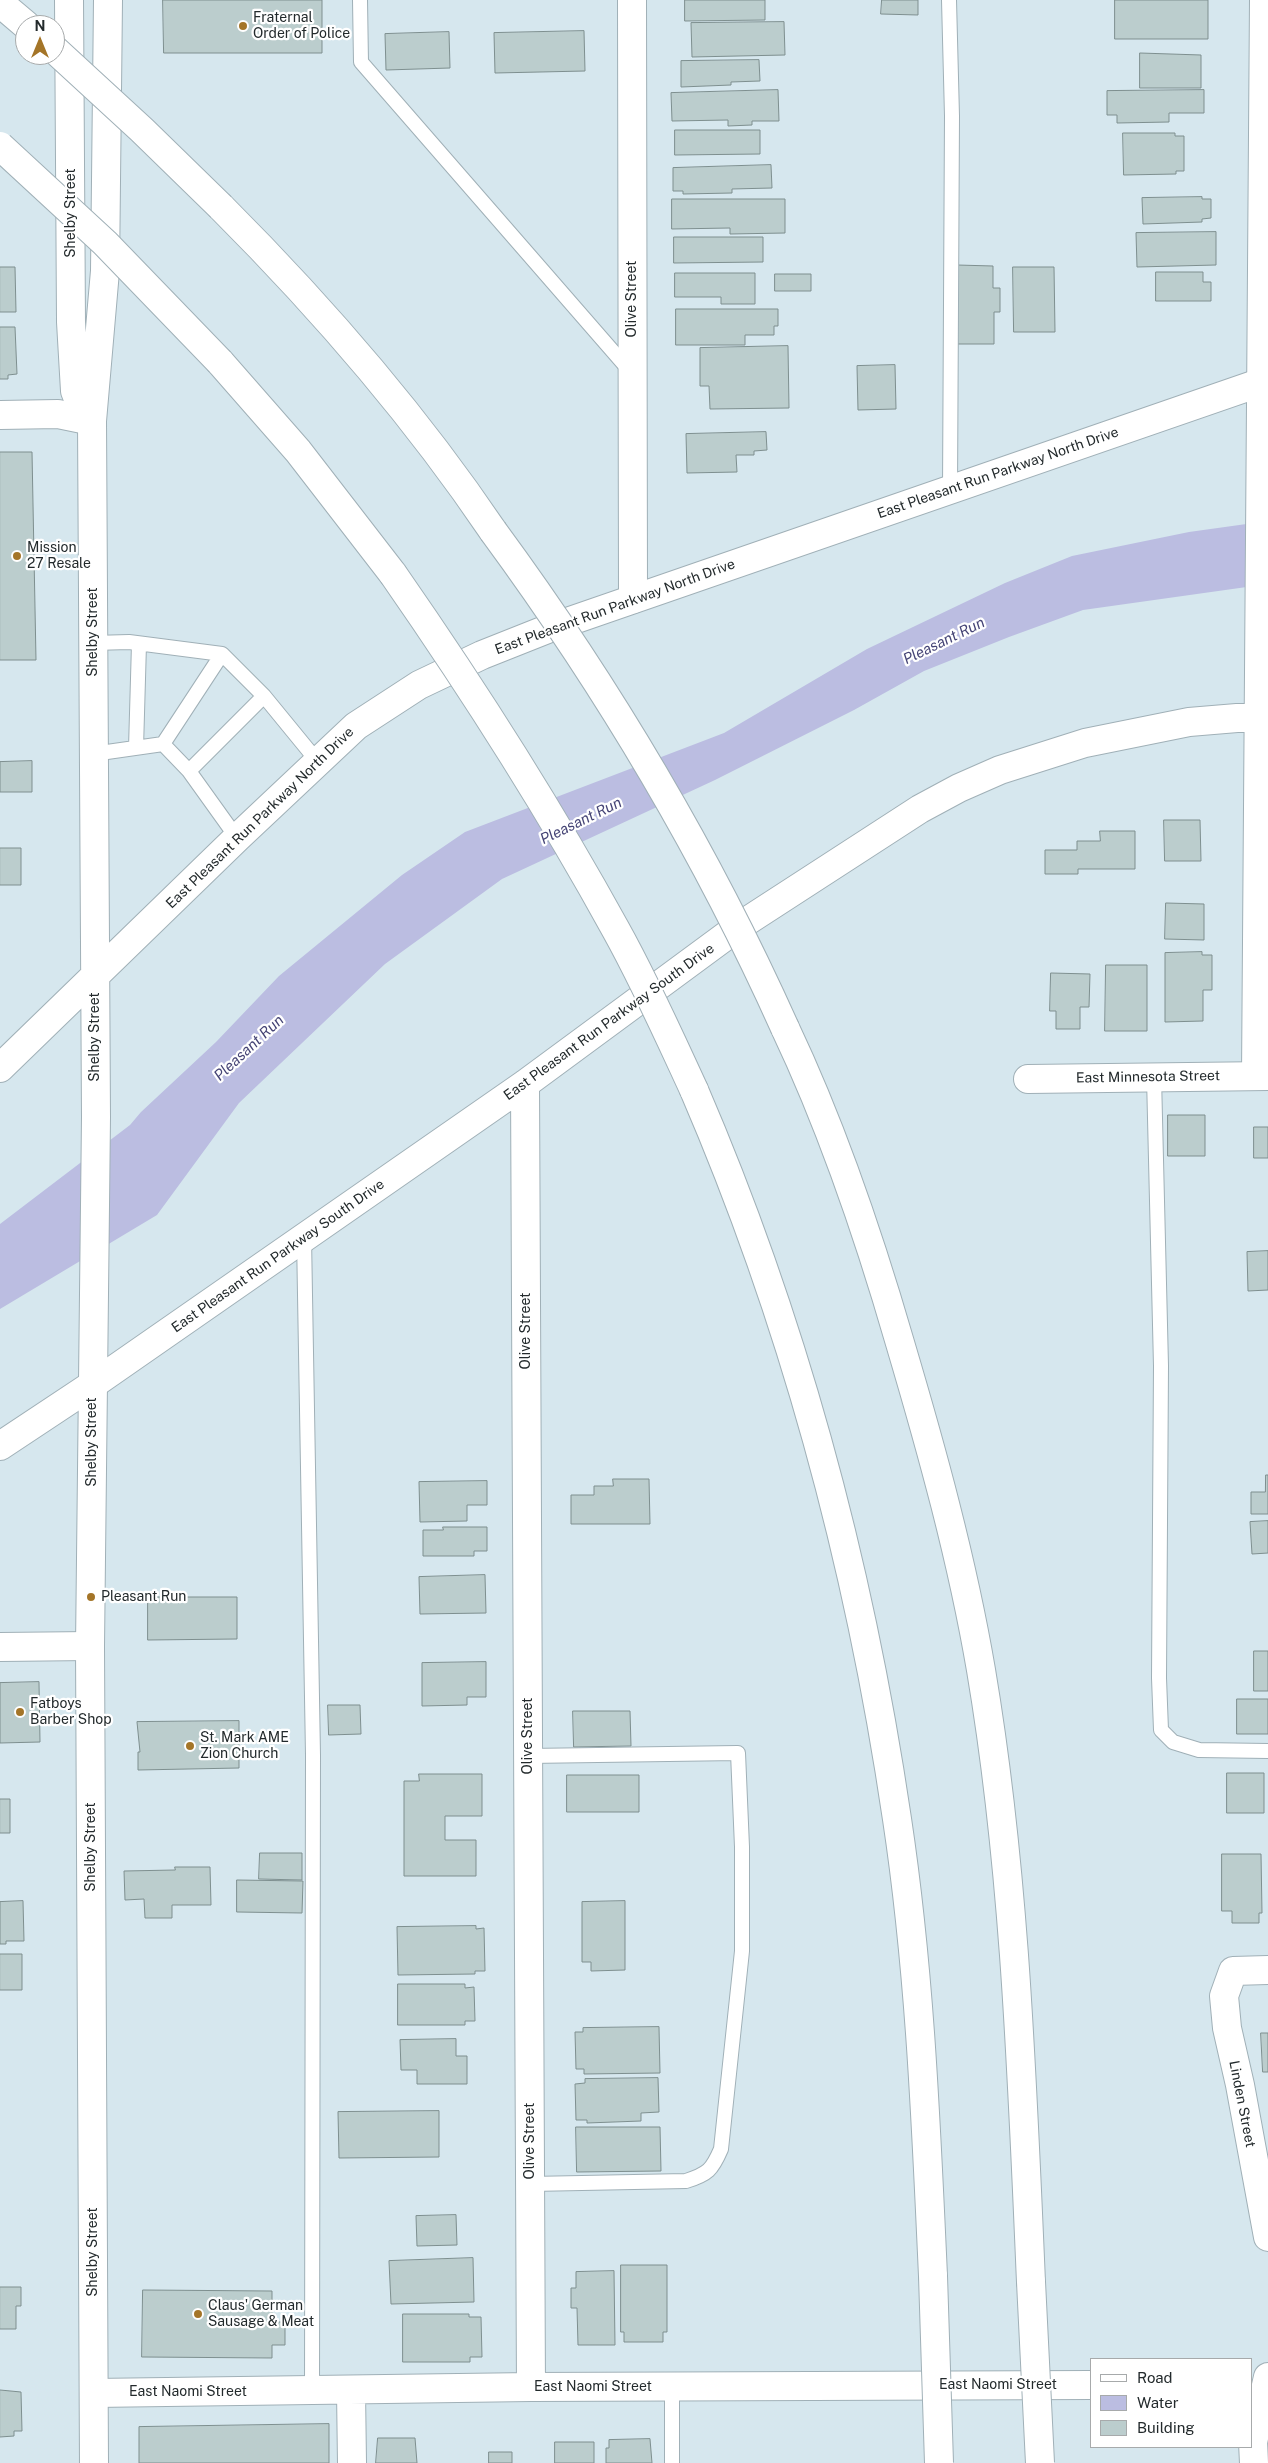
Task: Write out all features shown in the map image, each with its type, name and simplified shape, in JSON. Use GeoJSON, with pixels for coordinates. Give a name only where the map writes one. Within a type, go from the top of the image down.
{"type":"FeatureCollection","features":[{"type":"Feature","properties":{"kind":"main road","name":"Shelby Street"},"geometry":{"type":"LineString","coordinates":[[69,0],[70,322],[75,391],[83,412],[92,421]]}},
{"type":"Feature","properties":{"kind":"main road","name":"Shelby Street"},"geometry":{"type":"LineString","coordinates":[[94,2463],[90,1646],[96,1117],[92,421],[105,271],[108,0]]}},
{"type":"Feature","properties":{"kind":"main road","name":"Olive Street"},"geometry":{"type":"LineString","coordinates":[[632,0],[633,599]]}},
{"type":"Feature","properties":{"kind":"main road"},"geometry":{"type":"LineString","coordinates":[[1262,1076],[1263,718],[1259,636],[1262,435],[1265,381],[1264,0]]}},
{"type":"Feature","properties":{"kind":"main road"},"geometry":{"type":"LineString","coordinates":[[0,3],[15,16]]}},
{"type":"Feature","properties":{"kind":"main road"},"geometry":{"type":"LineString","coordinates":[[65,59],[135,123],[277,262],[408,413],[576,649],[656,778],[725,902],[808,1076],[872,1249],[917,1400],[959,1559],[981,1671],[1015,1954],[1040,2463]]}},
{"type":"Feature","properties":{"kind":"main road"},"geometry":{"type":"LineString","coordinates":[[0,146],[111,249],[220,362],[310,465],[394,574],[486,712],[588,880],[646,988],[726,1164],[756,1244],[818,1444],[865,1634],[893,1793],[910,1924],[924,2085],[939,2463]]}},
{"type":"Feature","properties":{"kind":"main road","name":"East Pleasant Run Parkway North Drive"},"geometry":{"type":"LineString","coordinates":[[0,1068],[237,838],[356,726],[419,685],[515,641],[1265,381]]}},
{"type":"Feature","properties":{"kind":"main road"},"geometry":{"type":"LineString","coordinates":[[0,415],[58,414],[92,421]]}},
{"type":"Feature","properties":{"kind":"main road","name":"East Pleasant Run Parkway South Drive"},"geometry":{"type":"LineString","coordinates":[[0,1446],[92,1385],[525,1084],[738,928],[905,818],[959,788],[1028,760],[1115,736],[1206,720],[1263,718]]}},
{"type":"Feature","properties":{"kind":"main road","name":"East Minnesota Street"},"geometry":{"type":"LineString","coordinates":[[1028,1078],[1262,1076]]}},
{"type":"Feature","properties":{"kind":"main road","name":"Olive Street"},"geometry":{"type":"LineString","coordinates":[[525,1084],[531,2387]]}},
{"type":"Feature","properties":{"kind":"main road"},"geometry":{"type":"LineString","coordinates":[[0,1647],[90,1646]]}},
{"type":"Feature","properties":{"kind":"main road","name":"Linden Street"},"geometry":{"type":"LineString","coordinates":[[1268,1970],[1233,1971],[1224,1996],[1227,2028],[1264,2191],[1268,2237]]}},
{"type":"Feature","properties":{"kind":"main road"},"geometry":{"type":"LineString","coordinates":[[1254,2463],[1253,2442],[1263,2383]]}},
{"type":"Feature","properties":{"kind":"main road","name":"East Naomi Street"},"geometry":{"type":"LineString","coordinates":[[94,2393],[351,2391],[531,2387],[1090,2385]]}},
{"type":"Feature","properties":{"kind":"main road"},"geometry":{"type":"LineString","coordinates":[[351,2391],[352,2463]]}},
{"type":"Feature","properties":{"kind":"lane"},"geometry":{"type":"LineString","coordinates":[[360,0],[361,62],[632,374]]}},
{"type":"Feature","properties":{"kind":"lane"},"geometry":{"type":"LineString","coordinates":[[949,0],[952,116],[950,490]]}},
{"type":"Feature","properties":{"kind":"lane"},"geometry":{"type":"LineString","coordinates":[[93,643],[139,644],[222,654],[264,696],[318,762]]}},
{"type":"Feature","properties":{"kind":"lane"},"geometry":{"type":"LineString","coordinates":[[136,748],[139,644]]}},
{"type":"Feature","properties":{"kind":"lane"},"geometry":{"type":"LineString","coordinates":[[93,754],[163,744],[222,654]]}},
{"type":"Feature","properties":{"kind":"lane"},"geometry":{"type":"LineString","coordinates":[[189,771],[264,696]]}},
{"type":"Feature","properties":{"kind":"lane"},"geometry":{"type":"LineString","coordinates":[[163,744],[189,771],[237,838]]}},
{"type":"Feature","properties":{"kind":"lane"},"geometry":{"type":"LineString","coordinates":[[1154,1078],[1160,1366],[1159,1678],[1161,1730],[1173,1742],[1199,1750],[1268,1751]]}},
{"type":"Feature","properties":{"kind":"lane"},"geometry":{"type":"LineString","coordinates":[[304,1238],[313,1755],[312,2391]]}},
{"type":"Feature","properties":{"kind":"lane"},"geometry":{"type":"LineString","coordinates":[[528,1756],[738,1753],[742,1847],[742,1951],[721,2149],[715,2164],[705,2175],[686,2180],[530,2184]]}},
{"type":"Feature","properties":{"kind":"lane"},"geometry":{"type":"LineString","coordinates":[[672,2387],[672,2463]]}},
{"type":"Feature","properties":{"kind":"water","name":"Pleasant Run"},"geometry":{"type":"Polygon","coordinates":[[[1268,521],[1268,584],[1083,610],[1009,637],[924,671],[854,710],[715,780],[502,879],[385,964],[239,1103],[157,1215],[0,1309],[0,1224],[130,1125],[141,1112],[216,1042],[279,976],[402,875],[465,832],[724,733],[867,649],[1005,583],[1072,556],[1189,532],[1268,521]]]}},
{"type":"Feature","properties":{"kind":"building","name":"Fraternal Order of Police"},"geometry":{"type":"Polygon","coordinates":[[[163,0],[322,0],[322,53],[164,53],[163,0]]]}},
{"type":"Feature","properties":{"kind":"building"},"geometry":{"type":"Polygon","coordinates":[[[685,0],[765,0],[765,20],[685,21],[685,0]]]}},
{"type":"Feature","properties":{"kind":"building"},"geometry":{"type":"Polygon","coordinates":[[[882,0],[918,0],[918,15],[881,14],[882,0]]]}},
{"type":"Feature","properties":{"kind":"building"},"geometry":{"type":"Polygon","coordinates":[[[1115,0],[1208,0],[1208,39],[1115,39],[1115,0]]]}},
{"type":"Feature","properties":{"kind":"building"},"geometry":{"type":"Polygon","coordinates":[[[784,22],[785,55],[692,57],[691,23],[784,22]]]}},
{"type":"Feature","properties":{"kind":"building"},"geometry":{"type":"Polygon","coordinates":[[[584,31],[585,71],[495,73],[494,33],[584,31]]]}},
{"type":"Feature","properties":{"kind":"building"},"geometry":{"type":"Polygon","coordinates":[[[449,32],[450,68],[386,70],[385,34],[449,32]]]}},
{"type":"Feature","properties":{"kind":"building"},"geometry":{"type":"Polygon","coordinates":[[[1140,53],[1201,55],[1201,88],[1140,88],[1140,53]]]}},
{"type":"Feature","properties":{"kind":"building"},"geometry":{"type":"Polygon","coordinates":[[[759,60],[760,81],[731,82],[731,85],[681,87],[681,61],[759,60]]]}},
{"type":"Feature","properties":{"kind":"building"},"geometry":{"type":"Polygon","coordinates":[[[778,90],[779,121],[752,121],[752,125],[728,126],[728,120],[672,121],[671,93],[778,90]]]}},
{"type":"Feature","properties":{"kind":"building"},"geometry":{"type":"Polygon","coordinates":[[[1204,90],[1204,113],[1169,113],[1169,122],[1117,123],[1117,115],[1107,115],[1107,91],[1204,90]]]}},
{"type":"Feature","properties":{"kind":"building"},"geometry":{"type":"Polygon","coordinates":[[[675,130],[760,130],[760,154],[675,155],[675,130]]]}},
{"type":"Feature","properties":{"kind":"building"},"geometry":{"type":"Polygon","coordinates":[[[1123,133],[1175,133],[1175,136],[1184,136],[1184,171],[1176,171],[1176,174],[1124,175],[1123,133]]]}},
{"type":"Feature","properties":{"kind":"building"},"geometry":{"type":"Polygon","coordinates":[[[771,165],[772,188],[732,189],[732,193],[683,194],[683,191],[673,191],[673,168],[771,165]]]}},
{"type":"Feature","properties":{"kind":"building"},"geometry":{"type":"Polygon","coordinates":[[[1202,197],[1202,199],[1211,199],[1211,218],[1202,219],[1202,222],[1143,224],[1142,198],[1202,197]]]}},
{"type":"Feature","properties":{"kind":"building"},"geometry":{"type":"Polygon","coordinates":[[[672,199],[785,199],[785,233],[730,234],[730,228],[672,229],[672,199]]]}},
{"type":"Feature","properties":{"kind":"building"},"geometry":{"type":"Polygon","coordinates":[[[1216,232],[1216,265],[1137,267],[1136,233],[1216,232]]]}},
{"type":"Feature","properties":{"kind":"building"},"geometry":{"type":"Polygon","coordinates":[[[674,237],[763,237],[763,262],[674,263],[674,237]]]}},
{"type":"Feature","properties":{"kind":"building"},"geometry":{"type":"Polygon","coordinates":[[[957,265],[993,266],[993,288],[1000,288],[1000,312],[994,312],[994,344],[957,344],[957,265]]]}},
{"type":"Feature","properties":{"kind":"building"},"geometry":{"type":"Polygon","coordinates":[[[0,267],[15,267],[16,312],[0,312],[0,267]]]}},
{"type":"Feature","properties":{"kind":"building"},"geometry":{"type":"Polygon","coordinates":[[[1013,267],[1054,267],[1055,332],[1014,332],[1013,267]]]}},
{"type":"Feature","properties":{"kind":"building"},"geometry":{"type":"Polygon","coordinates":[[[1156,272],[1203,272],[1203,282],[1211,282],[1211,301],[1156,301],[1156,272]]]}},
{"type":"Feature","properties":{"kind":"building"},"geometry":{"type":"Polygon","coordinates":[[[675,273],[755,273],[755,304],[721,304],[721,297],[675,297],[675,273]]]}},
{"type":"Feature","properties":{"kind":"building"},"geometry":{"type":"Polygon","coordinates":[[[775,274],[811,274],[811,291],[775,291],[775,274]]]}},
{"type":"Feature","properties":{"kind":"building"},"geometry":{"type":"Polygon","coordinates":[[[676,309],[778,309],[778,326],[774,326],[774,335],[745,335],[745,345],[676,345],[676,309]]]}},
{"type":"Feature","properties":{"kind":"building"},"geometry":{"type":"Polygon","coordinates":[[[0,327],[15,327],[17,374],[8,375],[8,379],[0,379],[0,327]]]}},
{"type":"Feature","properties":{"kind":"building"},"geometry":{"type":"Polygon","coordinates":[[[788,346],[789,408],[710,409],[709,386],[700,386],[700,348],[788,346]]]}},
{"type":"Feature","properties":{"kind":"building"},"geometry":{"type":"Polygon","coordinates":[[[895,365],[896,409],[858,410],[857,366],[895,365]]]}},
{"type":"Feature","properties":{"kind":"building"},"geometry":{"type":"Polygon","coordinates":[[[766,432],[767,450],[754,451],[754,455],[736,455],[737,472],[687,473],[686,434],[766,432]]]}},
{"type":"Feature","properties":{"kind":"building","name":"Mission 27 Resale"},"geometry":{"type":"Polygon","coordinates":[[[0,452],[32,452],[36,660],[0,660],[0,452]]]}},
{"type":"Feature","properties":{"kind":"building"},"geometry":{"type":"Polygon","coordinates":[[[32,761],[32,792],[0,792],[0,762],[32,761]]]}},
{"type":"Feature","properties":{"kind":"building"},"geometry":{"type":"Polygon","coordinates":[[[1164,820],[1200,820],[1201,861],[1165,861],[1164,820]]]}},
{"type":"Feature","properties":{"kind":"building"},"geometry":{"type":"Polygon","coordinates":[[[1100,831],[1135,831],[1135,869],[1078,869],[1078,874],[1045,874],[1045,850],[1077,850],[1077,841],[1100,841],[1100,831]]]}},
{"type":"Feature","properties":{"kind":"building"},"geometry":{"type":"Polygon","coordinates":[[[0,848],[21,848],[21,885],[0,885],[0,848]]]}},
{"type":"Feature","properties":{"kind":"building"},"geometry":{"type":"Polygon","coordinates":[[[1166,903],[1204,904],[1204,940],[1165,939],[1166,903]]]}},
{"type":"Feature","properties":{"kind":"building"},"geometry":{"type":"Polygon","coordinates":[[[1202,952],[1202,955],[1212,955],[1212,990],[1203,990],[1203,1021],[1165,1022],[1165,953],[1202,952]]]}},
{"type":"Feature","properties":{"kind":"building"},"geometry":{"type":"Polygon","coordinates":[[[1106,965],[1147,965],[1147,1031],[1105,1031],[1106,965]]]}},
{"type":"Feature","properties":{"kind":"building"},"geometry":{"type":"Polygon","coordinates":[[[1051,973],[1090,974],[1089,1007],[1080,1007],[1080,1029],[1056,1029],[1056,1011],[1050,1011],[1051,973]]]}},
{"type":"Feature","properties":{"kind":"building"},"geometry":{"type":"Polygon","coordinates":[[[1168,1115],[1205,1115],[1205,1156],[1168,1156],[1168,1115]]]}},
{"type":"Feature","properties":{"kind":"building"},"geometry":{"type":"Polygon","coordinates":[[[1254,1127],[1268,1127],[1268,1158],[1254,1158],[1254,1127]]]}},
{"type":"Feature","properties":{"kind":"building"},"geometry":{"type":"Polygon","coordinates":[[[1268,1251],[1268,1290],[1248,1291],[1247,1252],[1268,1251]]]}},
{"type":"Feature","properties":{"kind":"building"},"geometry":{"type":"Polygon","coordinates":[[[1266,1475],[1268,1475],[1268,1514],[1251,1514],[1251,1492],[1265,1492],[1266,1475]]]}},
{"type":"Feature","properties":{"kind":"building"},"geometry":{"type":"Polygon","coordinates":[[[613,1479],[649,1479],[650,1524],[571,1524],[571,1495],[594,1495],[594,1486],[613,1486],[613,1479]]]}},
{"type":"Feature","properties":{"kind":"building"},"geometry":{"type":"Polygon","coordinates":[[[487,1481],[487,1505],[467,1505],[467,1521],[420,1522],[419,1482],[487,1481]]]}},
{"type":"Feature","properties":{"kind":"building"},"geometry":{"type":"Polygon","coordinates":[[[1268,1521],[1268,1553],[1252,1554],[1250,1522],[1268,1521]]]}},
{"type":"Feature","properties":{"kind":"building"},"geometry":{"type":"Polygon","coordinates":[[[443,1527],[487,1527],[487,1551],[474,1551],[474,1556],[423,1556],[423,1530],[443,1530],[443,1527]]]}},
{"type":"Feature","properties":{"kind":"building"},"geometry":{"type":"Polygon","coordinates":[[[485,1575],[486,1613],[420,1614],[419,1577],[485,1575]]]}},
{"type":"Feature","properties":{"kind":"building"},"geometry":{"type":"Polygon","coordinates":[[[148,1597],[237,1597],[237,1639],[148,1640],[148,1597]]]}},
{"type":"Feature","properties":{"kind":"building"},"geometry":{"type":"Polygon","coordinates":[[[1254,1651],[1268,1651],[1268,1691],[1254,1691],[1254,1651]]]}},
{"type":"Feature","properties":{"kind":"building"},"geometry":{"type":"Polygon","coordinates":[[[486,1662],[486,1697],[467,1697],[467,1705],[422,1706],[422,1663],[486,1662]]]}},
{"type":"Feature","properties":{"kind":"building","name":"Fatboys Barber Shop"},"geometry":{"type":"Polygon","coordinates":[[[39,1682],[40,1742],[0,1743],[0,1683],[39,1682]]]}},
{"type":"Feature","properties":{"kind":"building"},"geometry":{"type":"Polygon","coordinates":[[[1237,1699],[1268,1699],[1268,1734],[1237,1734],[1237,1699]]]}},
{"type":"Feature","properties":{"kind":"building"},"geometry":{"type":"Polygon","coordinates":[[[328,1705],[360,1705],[361,1734],[329,1735],[328,1705]]]}},
{"type":"Feature","properties":{"kind":"building"},"geometry":{"type":"Polygon","coordinates":[[[573,1711],[630,1711],[631,1746],[574,1747],[573,1711]]]}},
{"type":"Feature","properties":{"kind":"building","name":"St. Mark AME Zion Church"},"geometry":{"type":"Polygon","coordinates":[[[239,1721],[239,1768],[138,1770],[138,1752],[140,1752],[137,1722],[239,1721]]]}},
{"type":"Feature","properties":{"kind":"building"},"geometry":{"type":"Polygon","coordinates":[[[1227,1773],[1264,1773],[1264,1813],[1227,1813],[1227,1773]]]}},
{"type":"Feature","properties":{"kind":"building"},"geometry":{"type":"Polygon","coordinates":[[[419,1774],[482,1774],[482,1816],[445,1816],[445,1840],[476,1840],[476,1876],[404,1876],[404,1781],[419,1781],[419,1774]]]}},
{"type":"Feature","properties":{"kind":"building"},"geometry":{"type":"Polygon","coordinates":[[[567,1775],[639,1775],[639,1812],[567,1812],[567,1775]]]}},
{"type":"Feature","properties":{"kind":"building"},"geometry":{"type":"Polygon","coordinates":[[[0,1799],[10,1799],[10,1833],[0,1833],[0,1799]]]}},
{"type":"Feature","properties":{"kind":"building"},"geometry":{"type":"Polygon","coordinates":[[[260,1853],[302,1853],[302,1880],[259,1879],[260,1853]]]}},
{"type":"Feature","properties":{"kind":"building"},"geometry":{"type":"Polygon","coordinates":[[[1222,1854],[1261,1854],[1262,1913],[1259,1913],[1259,1923],[1232,1923],[1232,1911],[1222,1911],[1222,1854]]]}},
{"type":"Feature","properties":{"kind":"building"},"geometry":{"type":"Polygon","coordinates":[[[175,1867],[210,1867],[211,1905],[172,1905],[172,1918],[145,1918],[144,1899],[125,1900],[124,1871],[175,1870],[175,1867]]]}},
{"type":"Feature","properties":{"kind":"building"},"geometry":{"type":"Polygon","coordinates":[[[237,1880],[303,1881],[302,1913],[237,1912],[237,1880]]]}},
{"type":"Feature","properties":{"kind":"building"},"geometry":{"type":"Polygon","coordinates":[[[23,1901],[24,1941],[6,1941],[6,1944],[0,1944],[0,1902],[23,1901]]]}},
{"type":"Feature","properties":{"kind":"building"},"geometry":{"type":"Polygon","coordinates":[[[625,1901],[625,1970],[591,1971],[591,1962],[582,1962],[582,1902],[625,1901]]]}},
{"type":"Feature","properties":{"kind":"building"},"geometry":{"type":"Polygon","coordinates":[[[476,1926],[476,1929],[484,1928],[485,1971],[475,1971],[475,1974],[398,1975],[397,1927],[476,1926]]]}},
{"type":"Feature","properties":{"kind":"building"},"geometry":{"type":"Polygon","coordinates":[[[0,1954],[22,1954],[22,1990],[0,1990],[0,1954]]]}},
{"type":"Feature","properties":{"kind":"building"},"geometry":{"type":"Polygon","coordinates":[[[398,1984],[465,1984],[465,1988],[474,1987],[475,2021],[465,2021],[465,2025],[398,2025],[398,1984]]]}},
{"type":"Feature","properties":{"kind":"building"},"geometry":{"type":"Polygon","coordinates":[[[659,2027],[660,2073],[584,2074],[584,2069],[576,2069],[575,2032],[583,2032],[583,2028],[659,2027]]]}},
{"type":"Feature","properties":{"kind":"building"},"geometry":{"type":"Polygon","coordinates":[[[1261,2033],[1268,2033],[1268,2072],[1263,2072],[1261,2033]]]}},
{"type":"Feature","properties":{"kind":"building"},"geometry":{"type":"Polygon","coordinates":[[[456,2039],[456,2056],[467,2056],[467,2084],[417,2084],[417,2070],[401,2070],[400,2040],[456,2039]]]}},
{"type":"Feature","properties":{"kind":"building"},"geometry":{"type":"Polygon","coordinates":[[[658,2078],[659,2112],[641,2113],[641,2121],[587,2123],[587,2120],[576,2120],[575,2084],[585,2083],[585,2079],[658,2078]]]}},
{"type":"Feature","properties":{"kind":"building"},"geometry":{"type":"Polygon","coordinates":[[[439,2111],[439,2157],[339,2158],[338,2112],[439,2111]]]}},
{"type":"Feature","properties":{"kind":"building"},"geometry":{"type":"Polygon","coordinates":[[[576,2127],[660,2127],[661,2171],[577,2172],[576,2127]]]}},
{"type":"Feature","properties":{"kind":"building"},"geometry":{"type":"Polygon","coordinates":[[[456,2215],[457,2245],[417,2246],[416,2216],[456,2215]]]}},
{"type":"Feature","properties":{"kind":"building"},"geometry":{"type":"Polygon","coordinates":[[[473,2258],[474,2302],[391,2304],[389,2261],[473,2258]]]}},
{"type":"Feature","properties":{"kind":"building"},"geometry":{"type":"Polygon","coordinates":[[[621,2265],[667,2265],[667,2332],[663,2332],[663,2342],[624,2342],[624,2332],[621,2332],[621,2265]]]}},
{"type":"Feature","properties":{"kind":"building"},"geometry":{"type":"Polygon","coordinates":[[[614,2271],[615,2345],[578,2345],[577,2308],[571,2308],[571,2288],[576,2288],[576,2272],[614,2271]]]}},
{"type":"Feature","properties":{"kind":"building"},"geometry":{"type":"Polygon","coordinates":[[[0,2287],[21,2287],[21,2306],[16,2306],[16,2329],[0,2329],[0,2287]]]}},
{"type":"Feature","properties":{"kind":"building"},"geometry":{"type":"Polygon","coordinates":[[[143,2290],[272,2291],[272,2322],[285,2322],[285,2345],[272,2345],[272,2358],[142,2357],[143,2290]]]}},
{"type":"Feature","properties":{"kind":"building"},"geometry":{"type":"Polygon","coordinates":[[[403,2314],[469,2314],[469,2317],[481,2317],[482,2357],[470,2357],[470,2362],[403,2362],[403,2314]]]}},
{"type":"Feature","properties":{"kind":"building"},"geometry":{"type":"Polygon","coordinates":[[[0,2390],[21,2392],[22,2431],[14,2431],[14,2436],[0,2437],[0,2390]]]}},
{"type":"Feature","properties":{"kind":"building"},"geometry":{"type":"Polygon","coordinates":[[[329,2424],[329,2463],[139,2463],[139,2427],[329,2424]]]}},
{"type":"Feature","properties":{"kind":"building"},"geometry":{"type":"Polygon","coordinates":[[[378,2438],[415,2438],[417,2463],[376,2463],[378,2438]]]}},
{"type":"Feature","properties":{"kind":"building"},"geometry":{"type":"Polygon","coordinates":[[[650,2439],[652,2463],[606,2463],[606,2448],[609,2448],[609,2440],[650,2439]]]}},
{"type":"Feature","properties":{"kind":"building"},"geometry":{"type":"Polygon","coordinates":[[[555,2442],[594,2442],[594,2463],[555,2463],[555,2442]]]}},
{"type":"Feature","properties":{"kind":"building"},"geometry":{"type":"Polygon","coordinates":[[[489,2452],[512,2452],[512,2463],[489,2463],[489,2452]]]}},
{"type":"Feature","properties":{"kind":"place","name":"Fraternal Order of Police"},"geometry":{"type":"Point","coordinates":[243,26]}},
{"type":"Feature","properties":{"kind":"place","name":"Mission 27 Resale"},"geometry":{"type":"Point","coordinates":[17,556]}},
{"type":"Feature","properties":{"kind":"place","name":"Pleasant Run"},"geometry":{"type":"Point","coordinates":[91,1597]}},
{"type":"Feature","properties":{"kind":"place","name":"Fatboys Barber Shop"},"geometry":{"type":"Point","coordinates":[20,1712]}},
{"type":"Feature","properties":{"kind":"place","name":"St. Mark AME Zion Church"},"geometry":{"type":"Point","coordinates":[190,1746]}},
{"type":"Feature","properties":{"kind":"place","name":"Claus' German Sausage & Meat"},"geometry":{"type":"Point","coordinates":[198,2314]}}]}
